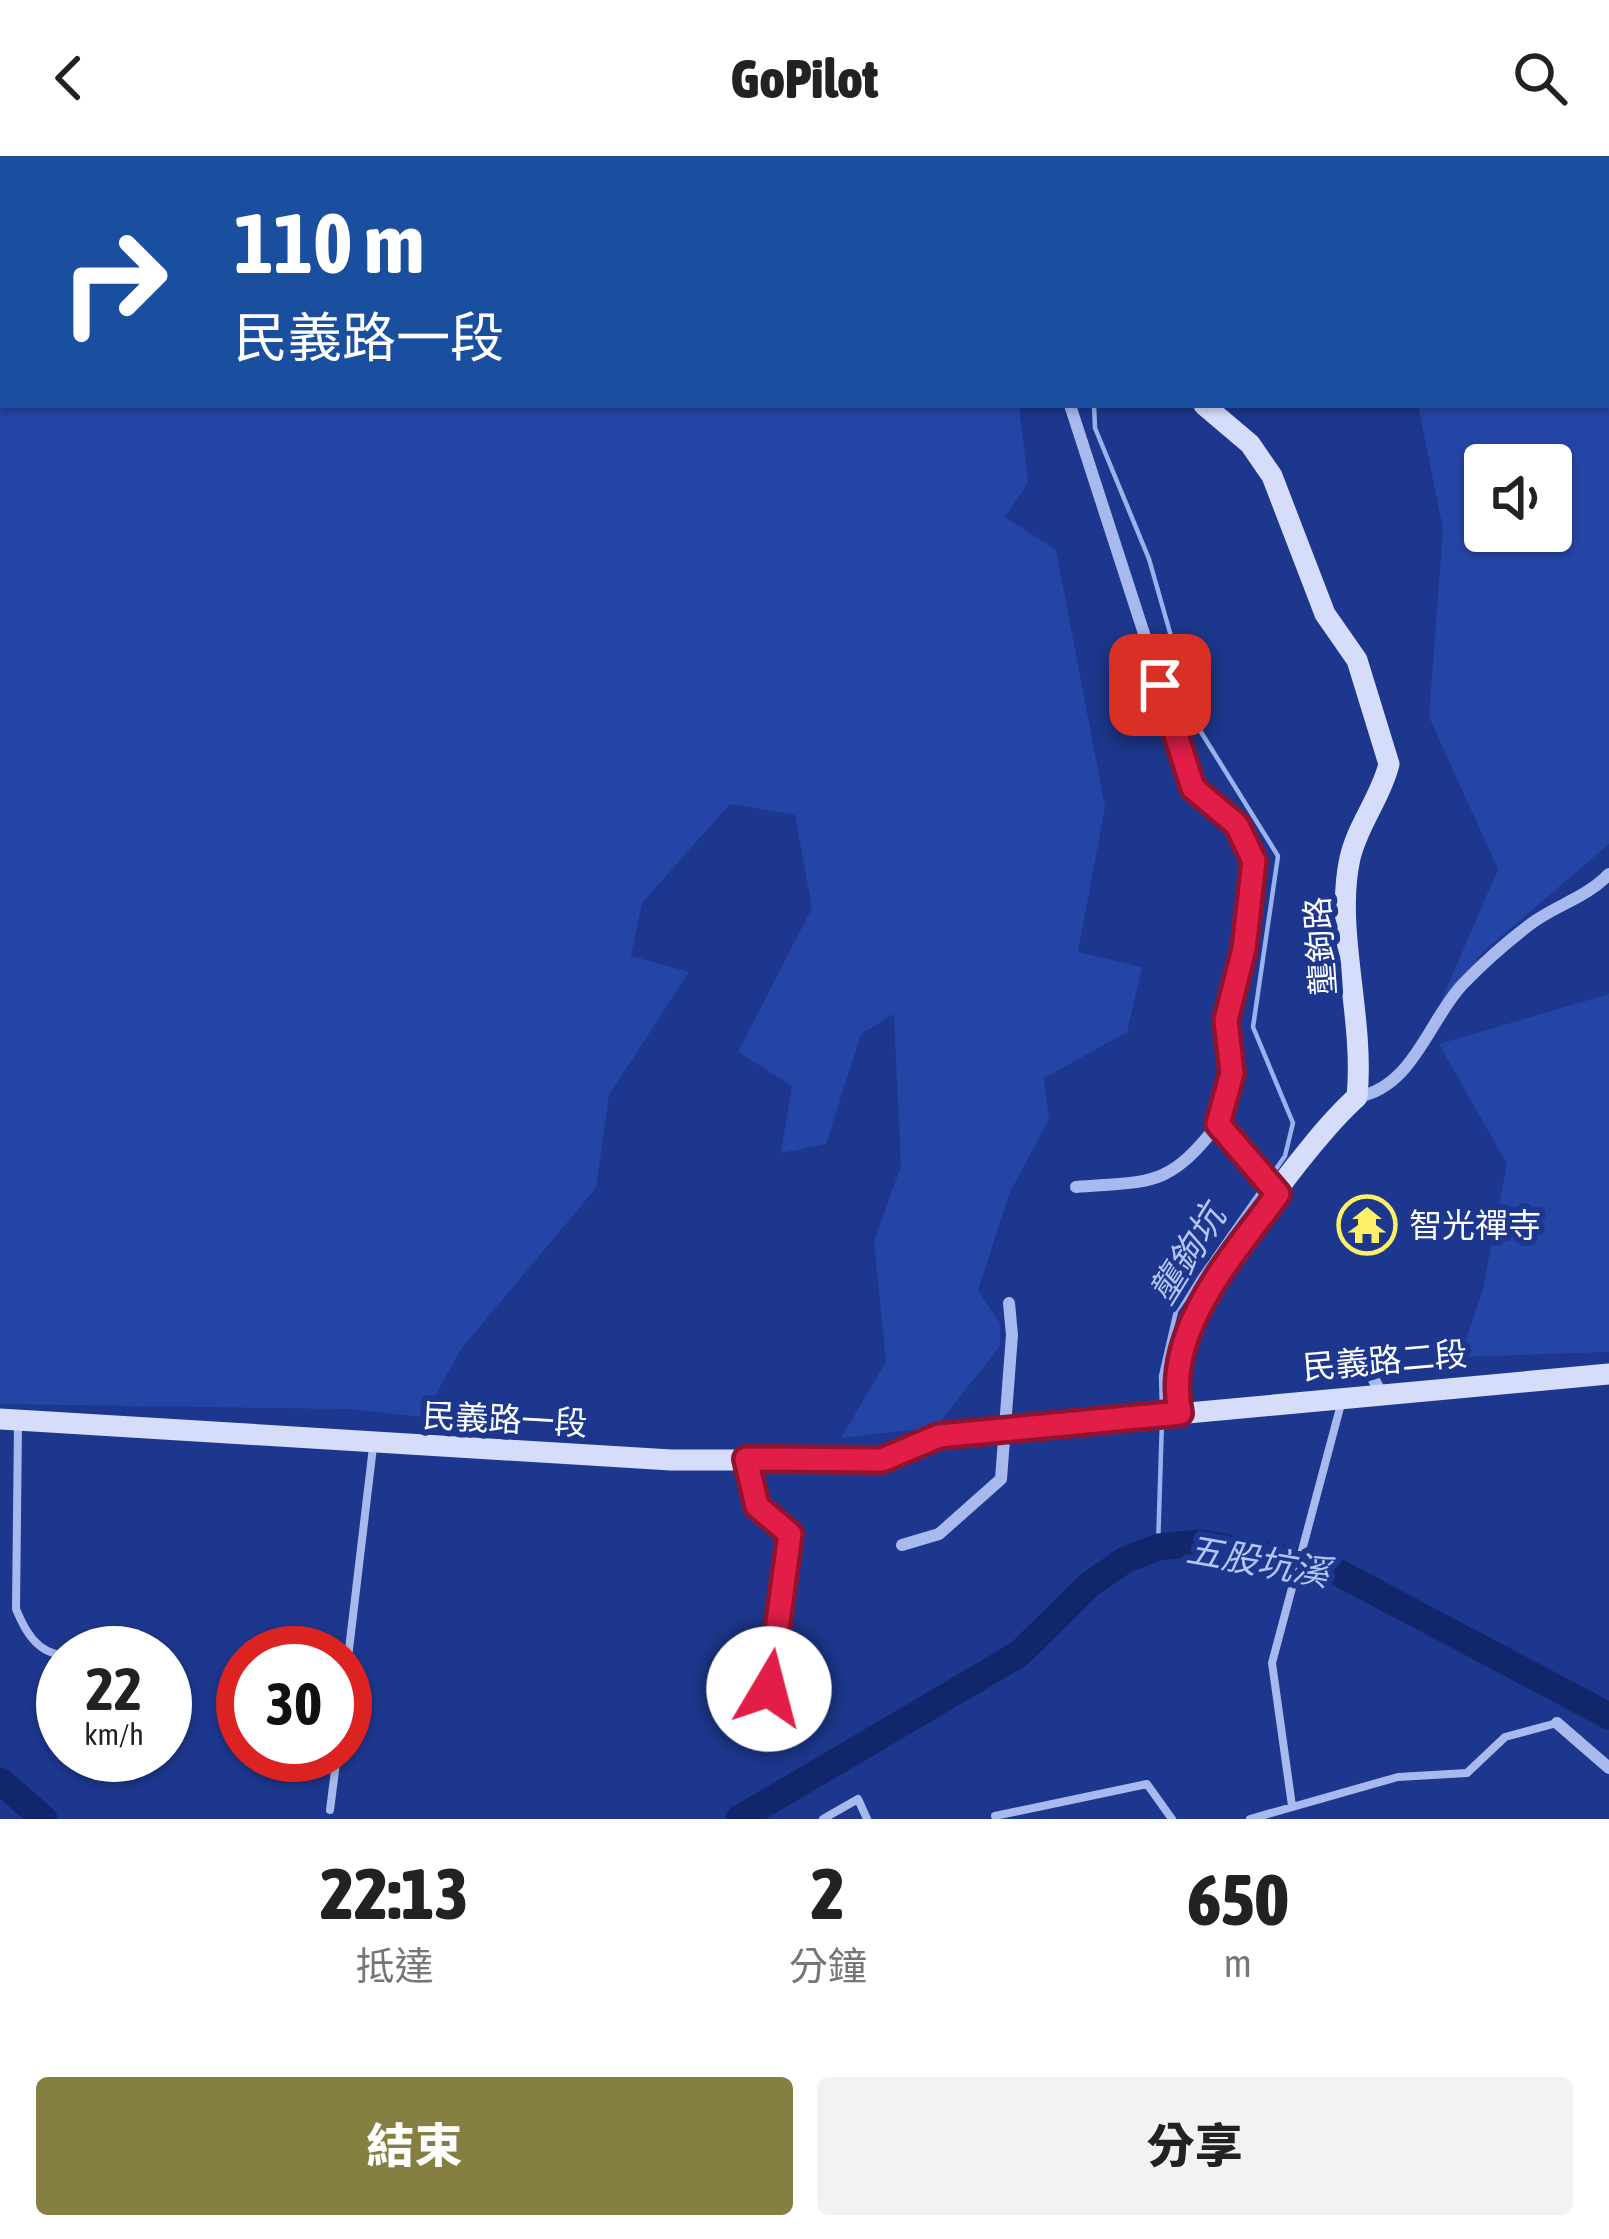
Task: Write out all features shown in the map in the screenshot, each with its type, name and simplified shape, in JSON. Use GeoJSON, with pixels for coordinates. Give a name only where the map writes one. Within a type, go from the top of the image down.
{"type":"FeatureCollection","features":[{"type":"Feature","properties":{"kind":"main road","name":"壟鉤路"},"geometry":{"type":"LineString","coordinates":[[1208,408],[1250,444],[1272,476],[1325,614],[1357,660],[1390,764],[1350,858],[1345,923],[1357,994],[1357,1097]]}},
{"type":"Feature","properties":{"kind":"main road"},"geometry":{"type":"LineString","coordinates":[[1165,1414],[1180,1349],[1217,1279],[1275,1191],[1357,1097]]}},
{"type":"Feature","properties":{"kind":"main road","name":"民義路二段"},"geometry":{"type":"LineString","coordinates":[[1003,1430],[1609,1374]]}},
{"type":"Feature","properties":{"kind":"main road","name":"民義路一段"},"geometry":{"type":"LineString","coordinates":[[9,1419],[373,1446],[671,1460],[882,1460],[939,1436],[1003,1430]]}},
{"type":"Feature","properties":{"kind":"street"},"geometry":{"type":"LineString","coordinates":[[1071,408],[1193,788],[1237,825],[1254,861],[1244,949],[1226,1020],[1232,1073],[1218,1124],[1187,1164],[1156,1180],[1076,1187]]}},
{"type":"Feature","properties":{"kind":"street"},"geometry":{"type":"LineString","coordinates":[[1357,1097],[1385,1086],[1409,1063],[1460,987],[1534,921],[1590,894],[1609,874]]}},
{"type":"Feature","properties":{"kind":"street"},"geometry":{"type":"LineString","coordinates":[[1218,1124],[1275,1191]]}},
{"type":"Feature","properties":{"kind":"street"},"geometry":{"type":"LineString","coordinates":[[902,1545],[938,1534],[1000,1479],[1012,1335],[1009,1303]]}},
{"type":"Feature","properties":{"kind":"street"},"geometry":{"type":"LineString","coordinates":[[1365,1363],[1381,1394]]}},
{"type":"Feature","properties":{"kind":"street"},"geometry":{"type":"LineString","coordinates":[[746,1459],[757,1506],[790,1534],[769,1689]]}},
{"type":"Feature","properties":{"kind":"street"},"geometry":{"type":"LineString","coordinates":[[1557,1724],[1609,1768]]}},
{"type":"Feature","properties":{"kind":"lane"},"geometry":{"type":"LineString","coordinates":[[1292,1806],[1271,1663],[1342,1397]]}},
{"type":"Feature","properties":{"kind":"lane"},"geometry":{"type":"LineString","coordinates":[[9,1419],[16,1609],[26,1634],[36,1642]]}},
{"type":"Feature","properties":{"kind":"lane"},"geometry":{"type":"LineString","coordinates":[[352,1626],[373,1446]]}},
{"type":"Feature","properties":{"kind":"lane"},"geometry":{"type":"LineString","coordinates":[[1250,1819],[1398,1777],[1467,1773],[1505,1737],[1557,1724]]}},
{"type":"Feature","properties":{"kind":"lane"},"geometry":{"type":"LineString","coordinates":[[330,1810],[334,1782]]}},
{"type":"Feature","properties":{"kind":"lane"},"geometry":{"type":"LineString","coordinates":[[995,1816],[1147,1784],[1172,1819]]}},
{"type":"Feature","properties":{"kind":"lane"},"geometry":{"type":"LineString","coordinates":[[823,1819],[858,1799],[867,1819]]}},
{"type":"Feature","properties":{"kind":"shaded area"},"geometry":{"type":"Polygon","coordinates":[[[0,408],[1019,408],[1028,483],[1005,517],[1056,550],[1105,807],[1078,952],[1142,967],[1127,1032],[1044,1078],[1049,1119],[1009,1194],[978,1291],[1000,1323],[1000,1346],[936,1427],[841,1438],[886,1362],[874,1241],[901,1166],[894,1014],[861,1034],[826,1144],[781,1153],[792,1086],[738,1052],[812,908],[795,815],[730,804],[642,903],[631,956],[689,972],[609,1095],[596,1188],[461,1349],[423,1417],[349,1409],[0,1404],[0,408]]]}},
{"type":"Feature","properties":{"kind":"shaded area"},"geometry":{"type":"Polygon","coordinates":[[[1419,408],[1609,408],[1609,844],[1485,950],[1439,1006],[1498,869],[1429,717],[1443,529],[1419,408]]]}},
{"type":"Feature","properties":{"kind":"shaded area"},"geometry":{"type":"Polygon","coordinates":[[[1609,994],[1609,1352],[1460,1357],[1483,1289],[1507,1164],[1439,1044],[1609,994]]]}},
{"type":"Feature","properties":{"kind":"waterway","name":"壟鉤坑"},"geometry":{"type":"LineString","coordinates":[[1094,408],[1095,428],[1149,559],[1196,724],[1278,856],[1253,1027],[1293,1123],[1285,1156],[1176,1311],[1161,1376],[1162,1409]]}},
{"type":"Feature","properties":{"kind":"waterway","name":"壟鉤坑"},"geometry":{"type":"LineString","coordinates":[[1158,1547],[1162,1420]]}},
{"type":"Feature","properties":{"kind":"waterway","name":"五股坑溪"},"geometry":{"type":"LineString","coordinates":[[739,1819],[1019,1654],[1089,1585],[1125,1560],[1158,1547],[1201,1543],[1324,1565],[1609,1716]]}},
{"type":"Feature","properties":{"kind":"waterway","name":"五股坑溪"},"geometry":{"type":"LineString","coordinates":[[0,1781],[44,1819]]}},
{"type":"Feature","properties":{"kind":"place","name":"智光禪寺"},"geometry":{"type":"Point","coordinates":[1367,1225]}},
{"type":"Feature","properties":{"kind":"route"},"geometry":{"type":"LineString","coordinates":[[769,1689],[790,1534],[757,1506],[746,1459],[882,1460],[939,1436],[1180,1413],[1173,1379],[1180,1349],[1217,1279],[1278,1194],[1218,1124],[1232,1073],[1226,1020],[1244,949],[1254,861],[1237,825],[1193,788],[1160,685]]}}]}
